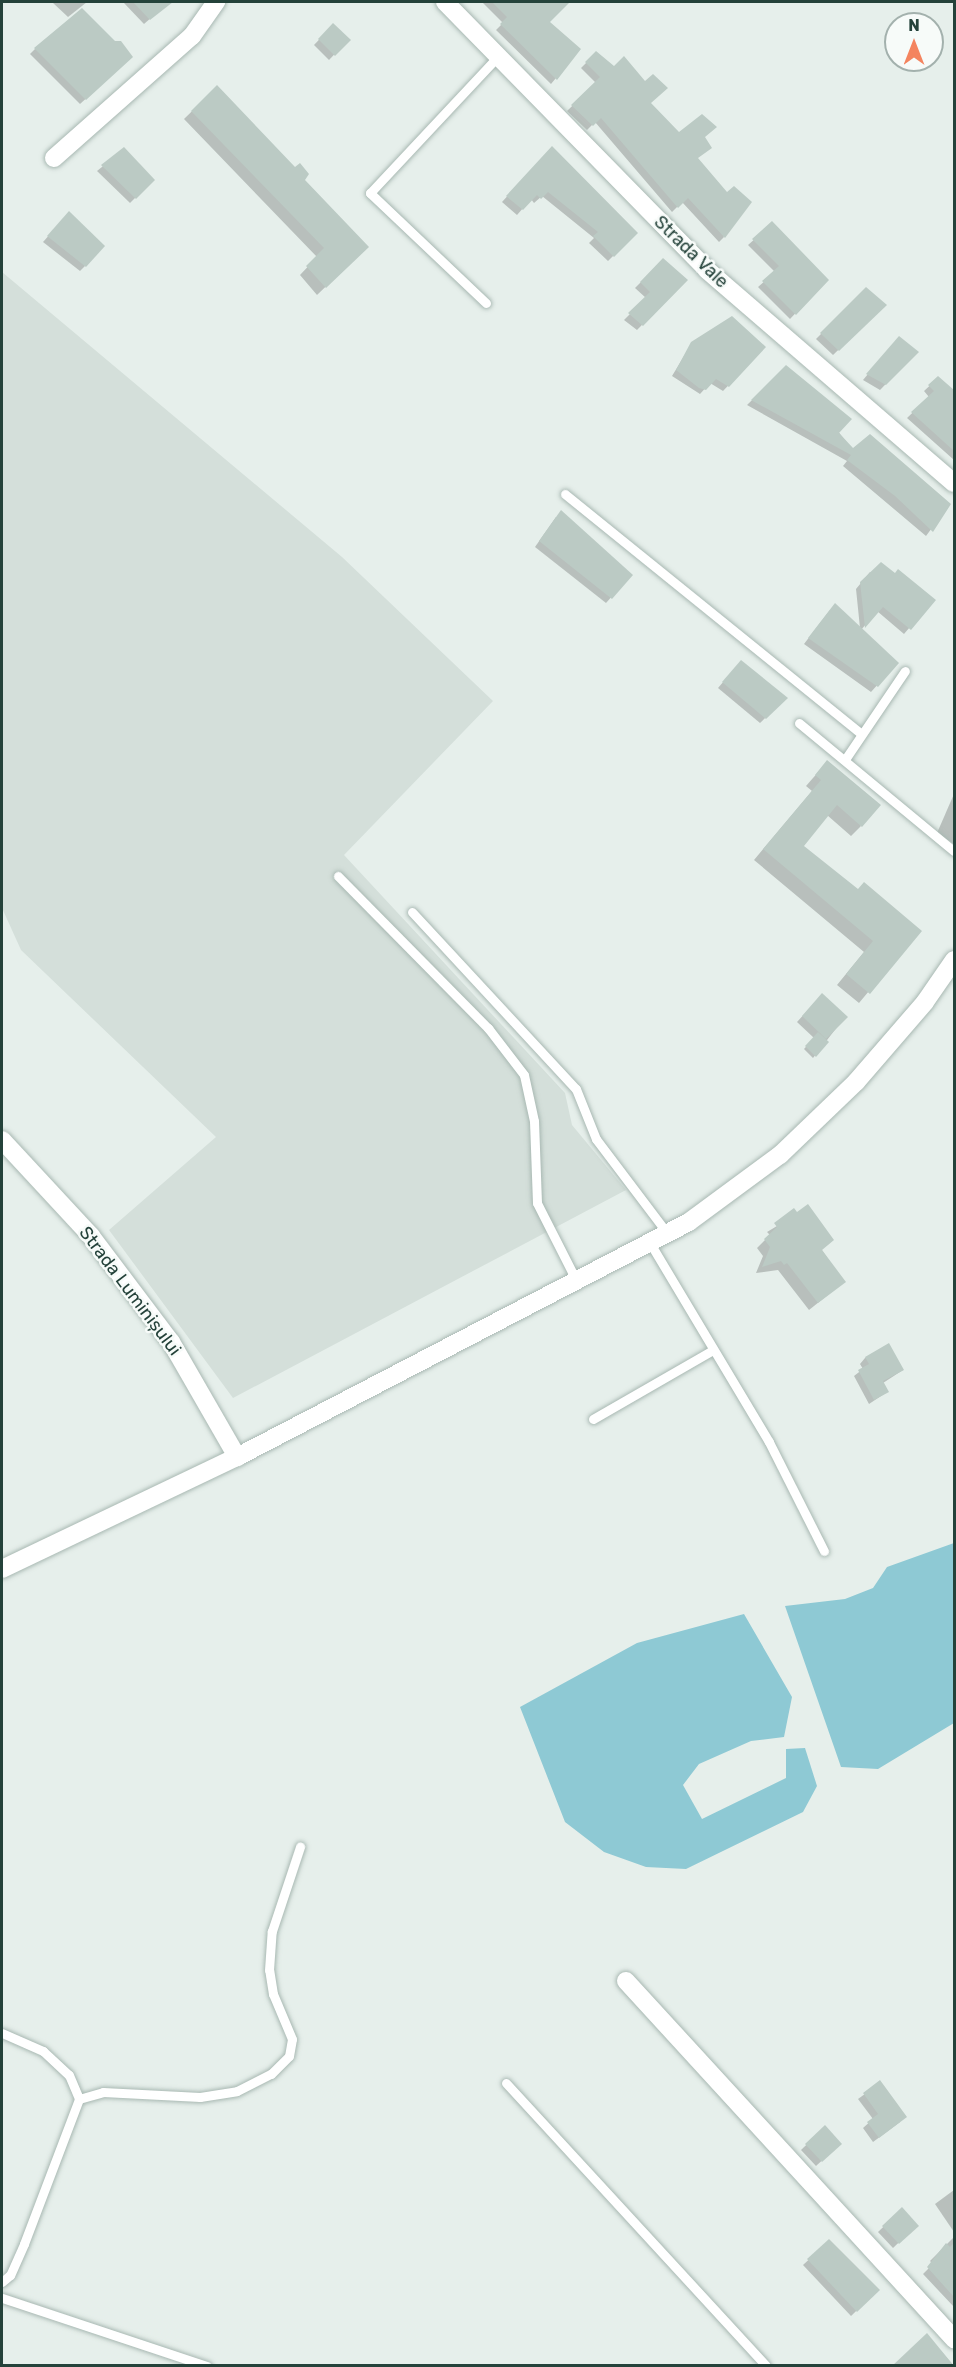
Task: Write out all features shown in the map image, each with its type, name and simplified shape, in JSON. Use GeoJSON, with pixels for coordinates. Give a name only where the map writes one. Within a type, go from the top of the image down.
{"type":"FeatureCollection","features":[{"type":"Feature","properties":{"kind":"street"},"geometry":{"type":"LineString","coordinates":[[54,158],[192,36],[216,2]]}},
{"type":"Feature","properties":{"kind":"street","name":"Strada Vale"},"geometry":{"type":"LineString","coordinates":[[445,2],[707,270],[954,483]]}},
{"type":"Feature","properties":{"kind":"street"},"geometry":{"type":"LineString","coordinates":[[2,1569],[237,1457],[577,1282],[667,1233],[780,1155],[856,1082],[925,1002],[954,960]]}},
{"type":"Feature","properties":{"kind":"street","name":"Strada Luminișului"},"geometry":{"type":"LineString","coordinates":[[2,1140],[90,1236],[171,1342],[237,1457]]}},
{"type":"Feature","properties":{"kind":"street"},"geometry":{"type":"LineString","coordinates":[[626,1981],[954,2339]]}},
{"type":"Feature","properties":{"kind":"lane"},"geometry":{"type":"LineString","coordinates":[[486,303],[370,193],[498,56]]}},
{"type":"Feature","properties":{"kind":"lane"},"geometry":{"type":"LineString","coordinates":[[565,494],[861,734]]}},
{"type":"Feature","properties":{"kind":"lane"},"geometry":{"type":"LineString","coordinates":[[846,758],[905,672]]}},
{"type":"Feature","properties":{"kind":"lane"},"geometry":{"type":"LineString","coordinates":[[799,723],[846,758],[954,851]]}},
{"type":"Feature","properties":{"kind":"lane"},"geometry":{"type":"LineString","coordinates":[[338,876],[488,1028],[524,1075],[534,1121],[537,1203],[577,1282]]}},
{"type":"Feature","properties":{"kind":"lane"},"geometry":{"type":"LineString","coordinates":[[412,912],[576,1089],[596,1139],[667,1233]]}},
{"type":"Feature","properties":{"kind":"lane"},"geometry":{"type":"LineString","coordinates":[[650,1243],[769,1443],[824,1551]]}},
{"type":"Feature","properties":{"kind":"lane"},"geometry":{"type":"LineString","coordinates":[[593,1419],[713,1350]]}},
{"type":"Feature","properties":{"kind":"lane"},"geometry":{"type":"LineString","coordinates":[[79,2099],[103,2092],[200,2097],[237,2091],[271,2074],[289,2056],[292,2039],[273,1994],[269,1970],[272,1931],[300,1847]]}},
{"type":"Feature","properties":{"kind":"lane"},"geometry":{"type":"LineString","coordinates":[[2,2033],[43,2051],[69,2075],[79,2099],[24,2244],[10,2275],[2,2282]]}},
{"type":"Feature","properties":{"kind":"lane"},"geometry":{"type":"LineString","coordinates":[[506,2083],[766,2366]]}},
{"type":"Feature","properties":{"kind":"lane"},"geometry":{"type":"LineString","coordinates":[[2,2298],[207,2366]]}},
{"type":"Feature","properties":{"kind":"shaded area"},"geometry":{"type":"Polygon","coordinates":[[[2,272],[342,557],[493,701],[344,855],[565,1093],[572,1125],[626,1190],[233,1398],[109,1230],[216,1137],[21,950],[2,908],[2,272]]]}},
{"type":"Feature","properties":{"kind":"water"},"geometry":{"type":"Polygon","coordinates":[[[954,1543],[954,1723],[878,1769],[841,1767],[785,1606],[845,1599],[873,1588],[887,1567],[954,1543]]]}},
{"type":"Feature","properties":{"kind":"water"},"geometry":{"type":"Polygon","coordinates":[[[744,1614],[792,1697],[784,1737],[751,1741],[699,1764],[683,1785],[702,1819],[786,1778],[786,1749],[805,1748],[817,1786],[803,1812],[686,1869],[646,1867],[604,1852],[565,1822],[520,1707],[637,1643],[744,1614]]]}},
{"type":"Feature","properties":{"kind":"building"},"geometry":{"type":"Polygon","coordinates":[[[133,2],[173,2],[150,20],[133,2]]]}},
{"type":"Feature","properties":{"kind":"building"},"geometry":{"type":"Polygon","coordinates":[[[492,2],[570,2],[550,22],[581,49],[557,80],[500,24],[507,17],[492,2]]]}},
{"type":"Feature","properties":{"kind":"building"},"geometry":{"type":"Polygon","coordinates":[[[82,8],[115,41],[121,41],[133,57],[86,100],[34,48],[82,8]]]}},
{"type":"Feature","properties":{"kind":"building"},"geometry":{"type":"Polygon","coordinates":[[[333,23],[351,40],[335,56],[318,39],[333,23]]]}},
{"type":"Feature","properties":{"kind":"building"},"geometry":{"type":"Polygon","coordinates":[[[596,51],[614,66],[624,56],[645,81],[653,74],[668,88],[651,103],[679,132],[702,114],[717,127],[705,137],[712,148],[698,158],[727,192],[734,186],[752,202],[725,238],[688,198],[678,208],[601,118],[593,126],[571,105],[600,77],[585,62],[596,51]]]}},
{"type":"Feature","properties":{"kind":"building"},"geometry":{"type":"Polygon","coordinates":[[[217,85],[295,167],[300,163],[309,174],[305,180],[369,247],[326,288],[306,266],[324,248],[191,111],[217,85]]]}},
{"type":"Feature","properties":{"kind":"building"},"geometry":{"type":"Polygon","coordinates":[[[552,146],[638,233],[614,257],[593,236],[598,232],[548,192],[541,199],[537,195],[523,210],[506,196],[552,146]]]}},
{"type":"Feature","properties":{"kind":"building"},"geometry":{"type":"Polygon","coordinates":[[[124,147],[155,180],[136,199],[101,165],[124,147]]]}},
{"type":"Feature","properties":{"kind":"building"},"geometry":{"type":"Polygon","coordinates":[[[69,211],[105,246],[86,267],[47,236],[69,211]]]}},
{"type":"Feature","properties":{"kind":"building"},"geometry":{"type":"Polygon","coordinates":[[[772,221],[829,280],[796,315],[762,281],[779,266],[752,239],[772,221]]]}},
{"type":"Feature","properties":{"kind":"building"},"geometry":{"type":"Polygon","coordinates":[[[663,258],[688,280],[643,326],[628,313],[650,292],[640,282],[663,258]]]}},
{"type":"Feature","properties":{"kind":"building"},"geometry":{"type":"Polygon","coordinates":[[[866,287],[887,305],[839,351],[820,333],[866,287]]]}},
{"type":"Feature","properties":{"kind":"building"},"geometry":{"type":"Polygon","coordinates":[[[732,316],[766,347],[729,387],[716,379],[706,390],[699,388],[676,370],[691,342],[732,316]]]}},
{"type":"Feature","properties":{"kind":"building"},"geometry":{"type":"Polygon","coordinates":[[[899,336],[919,352],[886,385],[866,374],[899,336]]]}},
{"type":"Feature","properties":{"kind":"building"},"geometry":{"type":"Polygon","coordinates":[[[786,365],[852,419],[839,433],[853,448],[870,434],[951,504],[933,532],[895,496],[847,460],[851,455],[751,400],[786,365]]]}},
{"type":"Feature","properties":{"kind":"building"},"geometry":{"type":"Polygon","coordinates":[[[938,376],[954,390],[954,451],[911,412],[934,391],[928,385],[938,376]]]}},
{"type":"Feature","properties":{"kind":"building"},"geometry":{"type":"Polygon","coordinates":[[[561,510],[633,575],[612,599],[539,541],[561,510]]]}},
{"type":"Feature","properties":{"kind":"building"},"geometry":{"type":"Polygon","coordinates":[[[881,562],[895,573],[898,569],[936,600],[911,630],[883,607],[865,628],[860,582],[881,562]]]}},
{"type":"Feature","properties":{"kind":"building"},"geometry":{"type":"Polygon","coordinates":[[[835,603],[899,663],[878,687],[808,638],[835,603]]]}},
{"type":"Feature","properties":{"kind":"building"},"geometry":{"type":"Polygon","coordinates":[[[741,660],[788,698],[766,719],[722,682],[741,660]]]}},
{"type":"Feature","properties":{"kind":"building"},"geometry":{"type":"Polygon","coordinates":[[[827,760],[881,805],[862,827],[837,805],[804,846],[858,889],[864,882],[922,931],[870,994],[846,974],[873,941],[763,849],[821,780],[815,775],[827,760]]]}},
{"type":"Feature","properties":{"kind":"building"},"geometry":{"type":"Polygon","coordinates":[[[822,993],[848,1017],[826,1039],[802,1016],[822,993]]]}},
{"type":"Feature","properties":{"kind":"building"},"geometry":{"type":"Polygon","coordinates":[[[818,1032],[829,1042],[816,1057],[805,1046],[818,1032]]]}},
{"type":"Feature","properties":{"kind":"building"},"geometry":{"type":"Polygon","coordinates":[[[808,1204],[834,1240],[822,1250],[846,1282],[818,1303],[787,1263],[784,1265],[781,1261],[762,1267],[770,1247],[764,1239],[777,1227],[774,1223],[794,1208],[797,1212],[808,1204]]]}},
{"type":"Feature","properties":{"kind":"building"},"geometry":{"type":"Polygon","coordinates":[[[889,1343],[904,1370],[883,1381],[889,1392],[874,1400],[858,1370],[869,1364],[865,1357],[889,1343]]]}},
{"type":"Feature","properties":{"kind":"building"},"geometry":{"type":"Polygon","coordinates":[[[880,2080],[907,2117],[879,2138],[867,2122],[878,2114],[863,2093],[880,2080]]]}},
{"type":"Feature","properties":{"kind":"building"},"geometry":{"type":"Polygon","coordinates":[[[825,2125],[842,2144],[822,2162],[805,2144],[825,2125]]]}},
{"type":"Feature","properties":{"kind":"building"},"geometry":{"type":"Polygon","coordinates":[[[902,2207],[919,2226],[899,2244],[882,2226],[902,2207]]]}},
{"type":"Feature","properties":{"kind":"building"},"geometry":{"type":"Polygon","coordinates":[[[829,2239],[880,2290],[857,2312],[807,2259],[829,2239]]]}},
{"type":"Feature","properties":{"kind":"building"},"geometry":{"type":"Polygon","coordinates":[[[946,2243],[950,2247],[954,2243],[954,2297],[927,2267],[946,2243]]]}},
{"type":"Feature","properties":{"kind":"building"},"geometry":{"type":"Polygon","coordinates":[[[927,2333],[954,2366],[892,2366],[927,2333]]]}}]}
